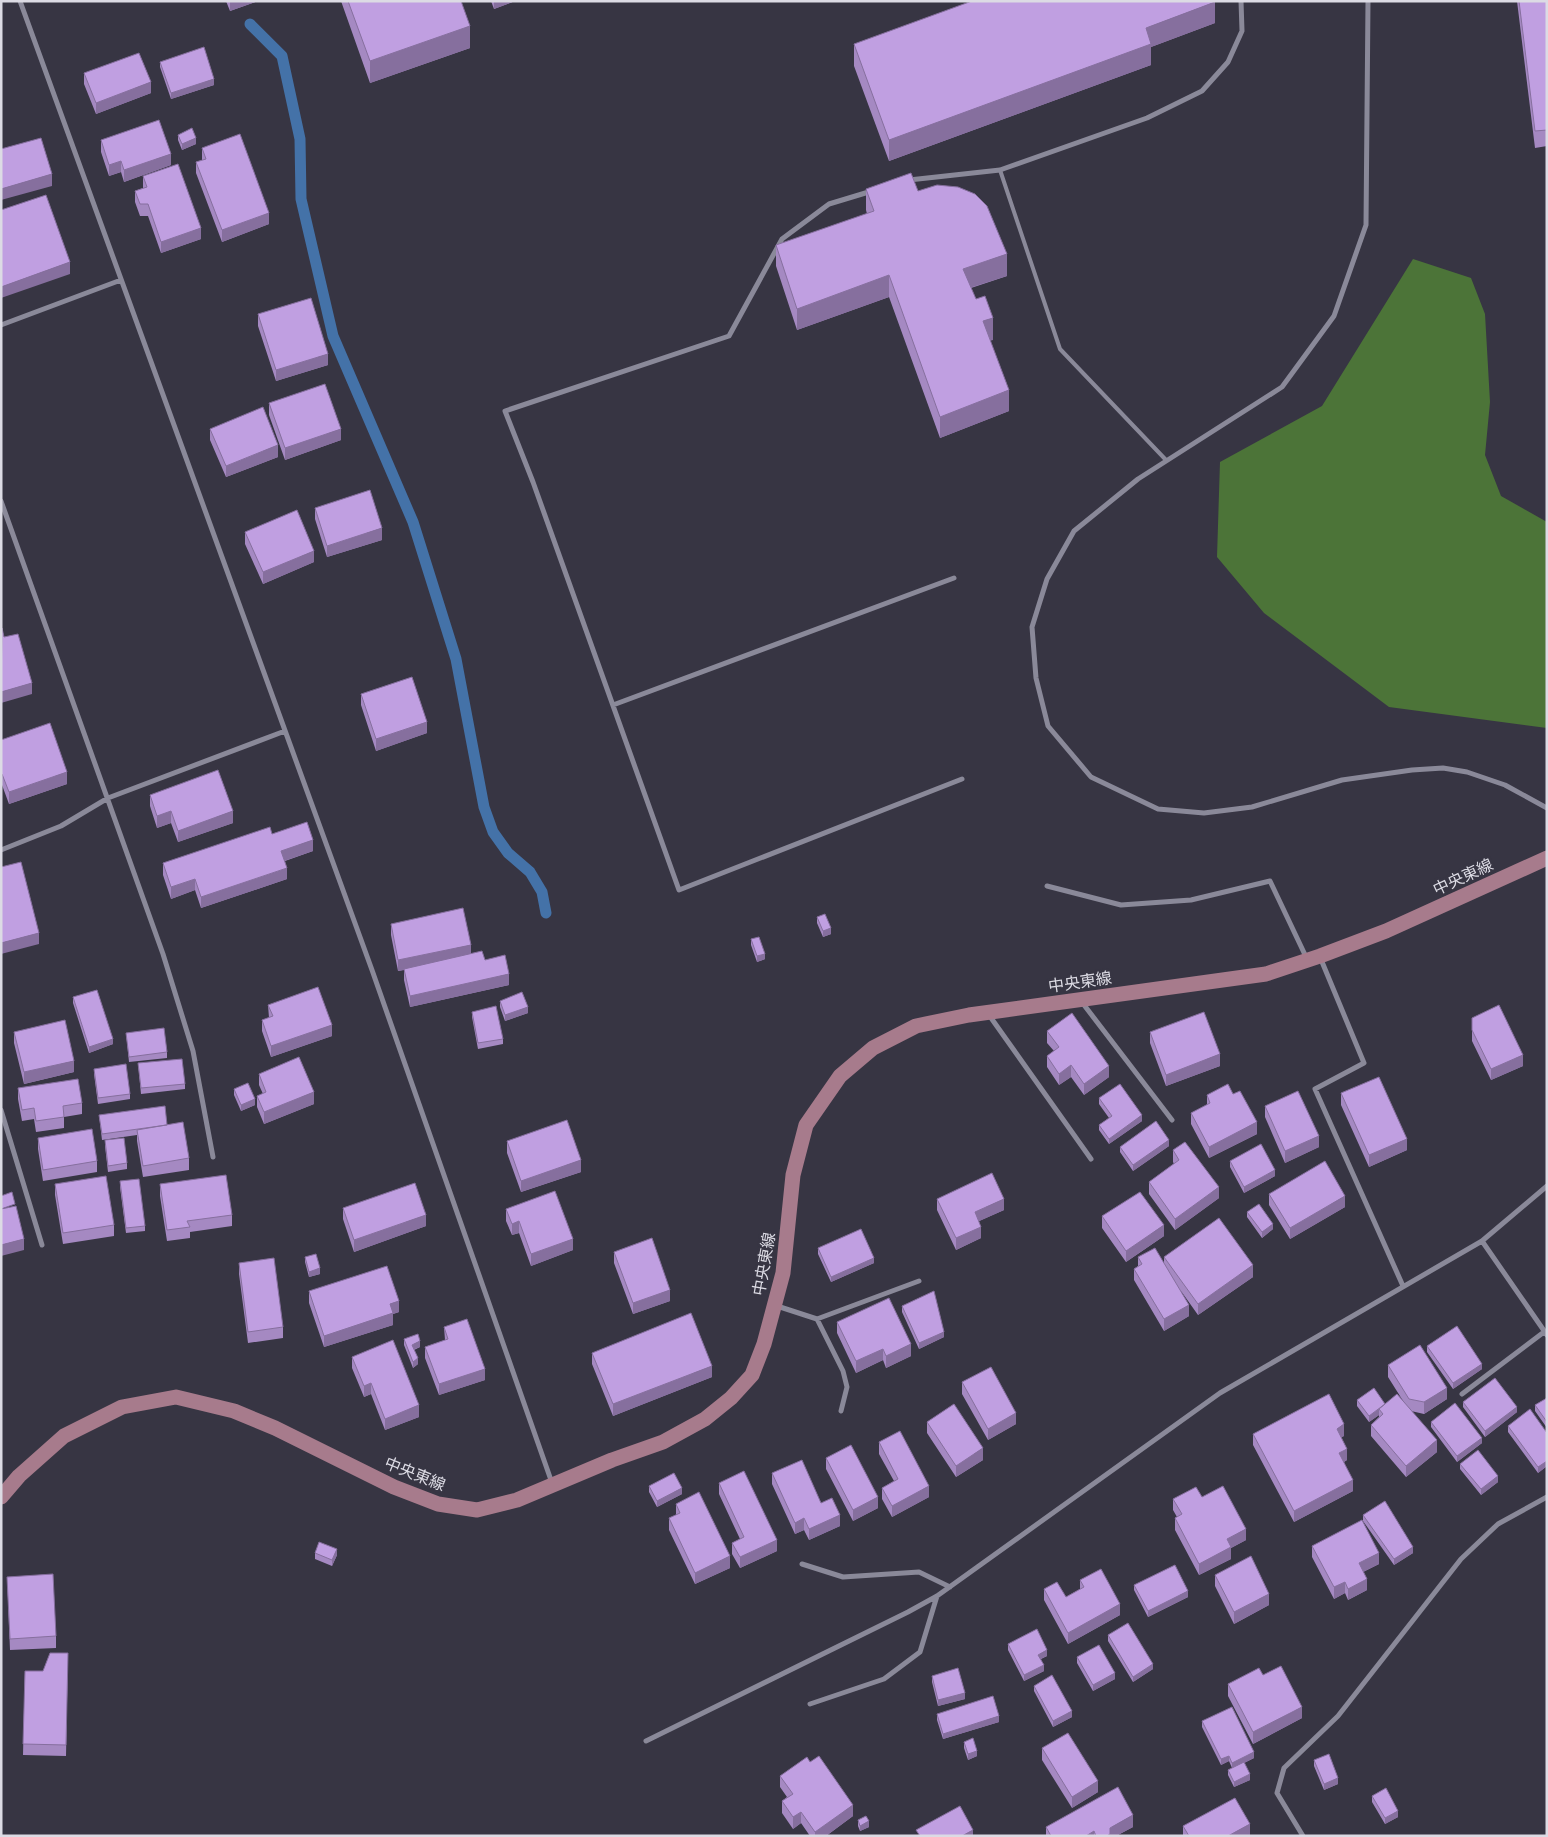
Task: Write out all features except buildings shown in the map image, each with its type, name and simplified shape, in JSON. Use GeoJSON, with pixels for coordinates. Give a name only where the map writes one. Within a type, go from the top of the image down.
{"type":"FeatureCollection","features":[{"type":"Feature","properties":{"kind":"main road","name":"中央東線"},"geometry":{"type":"LineString","coordinates":[[1,1498],[19,1476],[64,1436],[122,1407],[176,1397],[234,1411],[274,1428],[394,1487],[438,1504],[478,1510],[517,1500],[552,1484],[662,1442],[705,1419],[731,1398],[752,1375],[783,1274],[793,1174],[806,1125],[840,1076],[872,1048],[916,1026],[1080,999],[1266,974],[1386,931],[1547,858]]}},
{"type":"Feature","properties":{"kind":"street"},"geometry":{"type":"LineString","coordinates":[[20,1],[372,970],[552,1484]]}},
{"type":"Feature","properties":{"kind":"street"},"geometry":{"type":"LineString","coordinates":[[898,183],[915,178],[1000,170],[1147,118],[1202,90],[1228,62],[1242,31],[1241,1]]}},
{"type":"Feature","properties":{"kind":"street"},"geometry":{"type":"LineString","coordinates":[[1368,1],[1366,225],[1334,316],[1282,387],[1138,478],[1074,531],[1047,579],[1032,627],[1036,678],[1048,726],[1091,777],[1158,809],[1204,813],[1252,807],[1342,780],[1412,770],[1443,768],[1467,772],[1505,785],[1547,808]]}},
{"type":"Feature","properties":{"kind":"street"},"geometry":{"type":"LineString","coordinates":[[881,188],[829,204],[782,239],[729,336],[505,410],[679,890],[962,779]]}},
{"type":"Feature","properties":{"kind":"street"},"geometry":{"type":"LineString","coordinates":[[1,325],[121,280]]}},
{"type":"Feature","properties":{"kind":"street"},"geometry":{"type":"LineString","coordinates":[[1,502],[163,954],[192,1051],[213,1157]]}},
{"type":"Feature","properties":{"kind":"street"},"geometry":{"type":"LineString","coordinates":[[613,705],[954,578]]}},
{"type":"Feature","properties":{"kind":"street"},"geometry":{"type":"LineString","coordinates":[[1,850],[62,826],[108,798],[285,731]]}},
{"type":"Feature","properties":{"kind":"street"},"geometry":{"type":"LineString","coordinates":[[1047,886],[1121,905],[1191,900],[1270,881],[1314,958],[1364,1063],[1315,1089],[1403,1286]]}},
{"type":"Feature","properties":{"kind":"street"},"geometry":{"type":"LineString","coordinates":[[1080,999],[1172,1120]]}},
{"type":"Feature","properties":{"kind":"street"},"geometry":{"type":"LineString","coordinates":[[988,1013],[1091,1160]]}},
{"type":"Feature","properties":{"kind":"street"},"geometry":{"type":"LineString","coordinates":[[1,1110],[42,1245]]}},
{"type":"Feature","properties":{"kind":"street"},"geometry":{"type":"LineString","coordinates":[[646,1741],[908,1612],[936,1596],[1220,1393],[1482,1241],[1547,1186]]}},
{"type":"Feature","properties":{"kind":"street"},"geometry":{"type":"LineString","coordinates":[[1462,1394],[1546,1333],[1482,1241]]}},
{"type":"Feature","properties":{"kind":"street"},"geometry":{"type":"LineString","coordinates":[[775,1305],[817,1319],[919,1281]]}},
{"type":"Feature","properties":{"kind":"street"},"geometry":{"type":"LineString","coordinates":[[817,1319],[843,1371],[847,1387],[841,1411]]}},
{"type":"Feature","properties":{"kind":"street"},"geometry":{"type":"LineString","coordinates":[[1303,1836],[1278,1793],[1284,1768],[1338,1716],[1461,1559],[1498,1524],[1547,1497]]}},
{"type":"Feature","properties":{"kind":"street"},"geometry":{"type":"LineString","coordinates":[[802,1564],[843,1577],[919,1572],[950,1587]]}},
{"type":"Feature","properties":{"kind":"street"},"geometry":{"type":"LineString","coordinates":[[810,1704],[884,1679],[920,1652],[936,1596]]}},
{"type":"Feature","properties":{"kind":"lane"},"geometry":{"type":"LineString","coordinates":[[1000,170],[1060,349],[1166,460]]}},
{"type":"Feature","properties":{"kind":"green space"},"geometry":{"type":"Polygon","coordinates":[[[1413,259],[1471,278],[1485,314],[1490,402],[1485,455],[1501,496],[1547,522],[1547,728],[1389,707],[1264,613],[1217,557],[1220,462],[1322,406],[1413,259]]]}},
{"type":"Feature","properties":{"kind":"waterway"},"geometry":{"type":"LineString","coordinates":[[250,24],[282,56],[300,139],[301,199],[333,336],[413,522],[456,659],[484,807],[493,832],[508,853],[530,872],[542,892],[546,913]]}}]}
